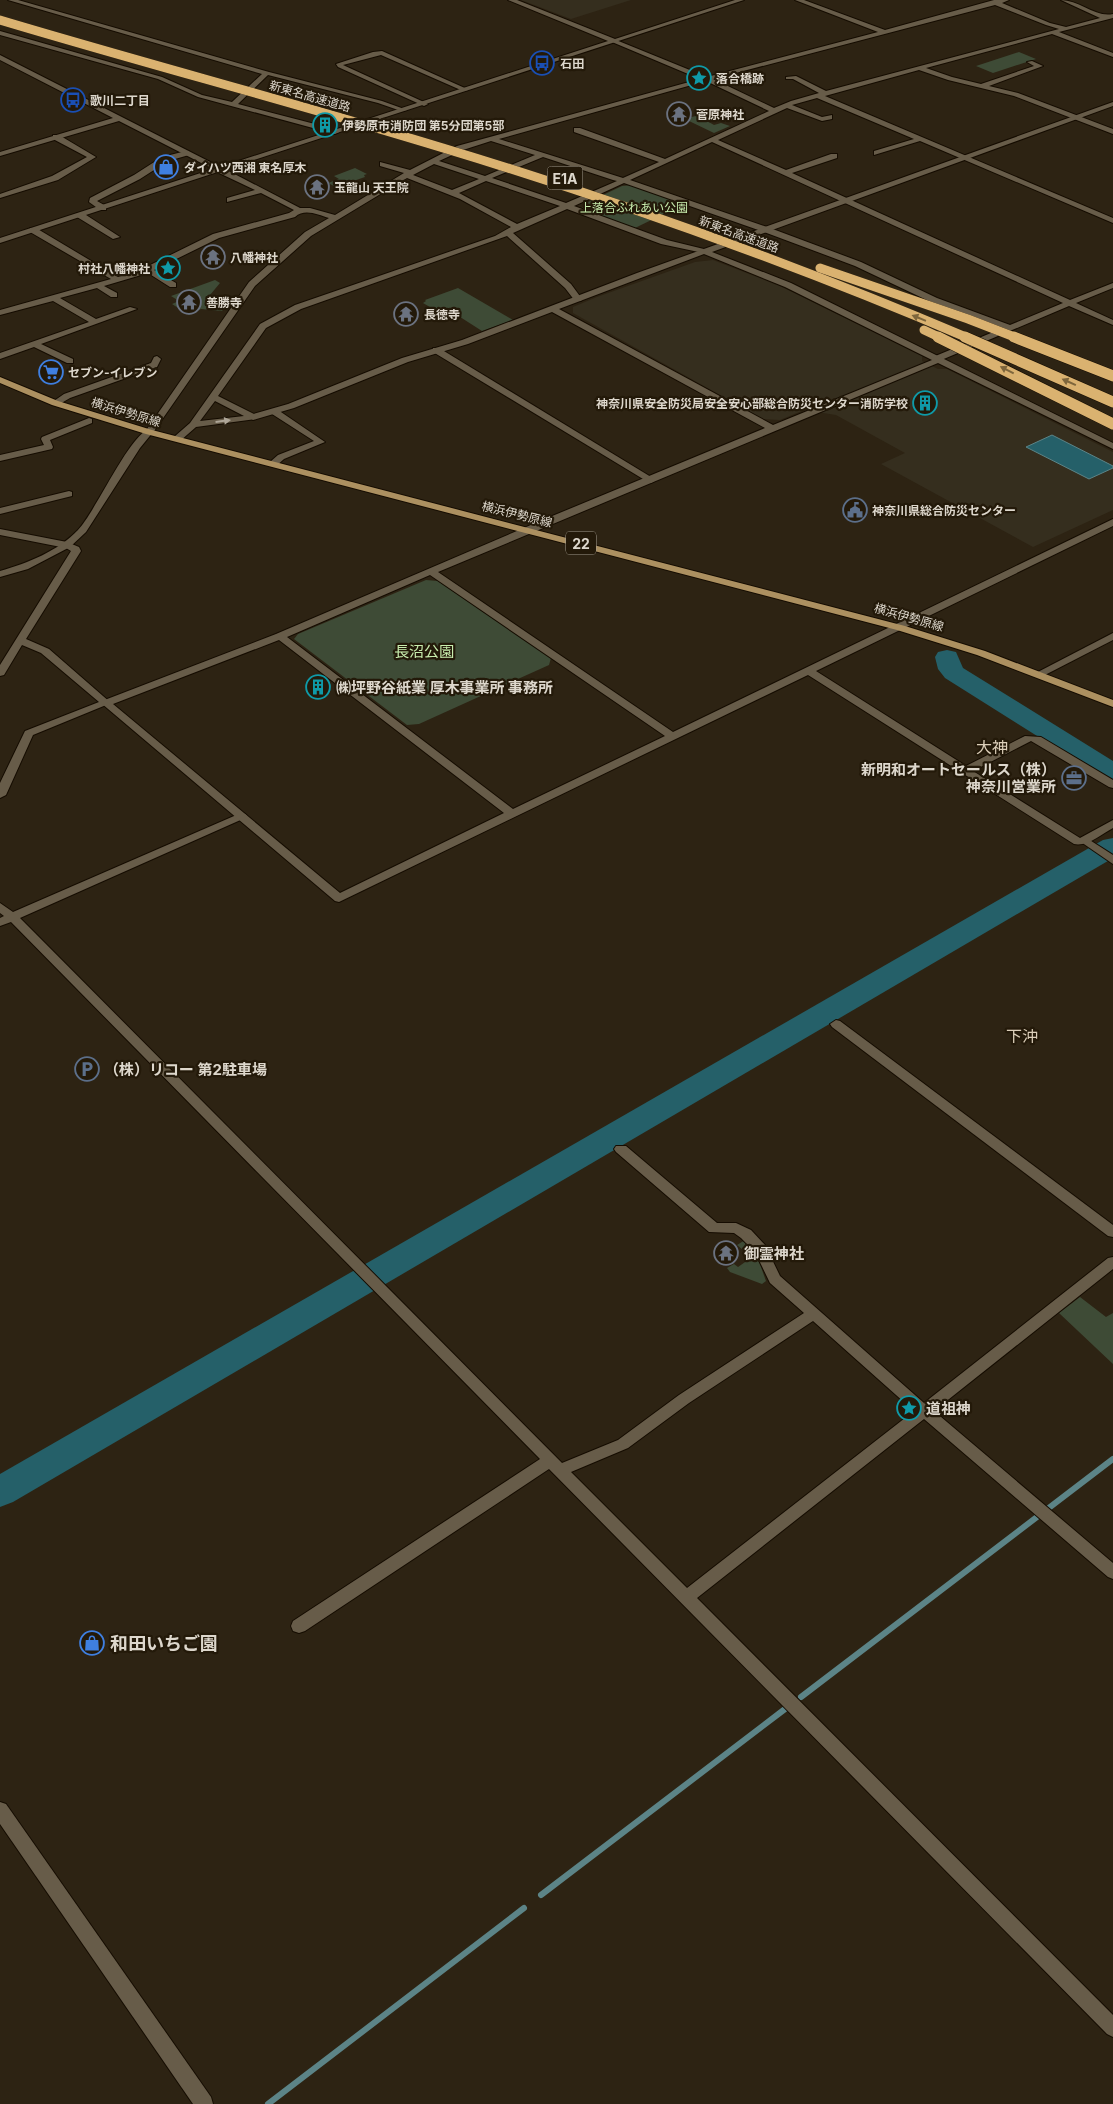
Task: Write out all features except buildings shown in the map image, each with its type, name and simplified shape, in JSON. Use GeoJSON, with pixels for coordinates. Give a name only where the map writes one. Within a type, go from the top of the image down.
{"type":"FeatureCollection","features":[{"type":"Feature","properties":{"kind":"highway","name":"新東名高速道路"},"geometry":{"type":"LineString","coordinates":[[0,13],[514,162],[671,214],[813,266],[1017,349]]}},
{"type":"Feature","properties":{"kind":"highway","name":"新東名高速道路"},"geometry":{"type":"LineString","coordinates":[[0,20],[418,140],[646,214],[882,303],[1113,402]]}},
{"type":"Feature","properties":{"kind":"highway"},"geometry":{"type":"LineString","coordinates":[[646,214],[861,300],[967,350],[1113,424]]}},
{"type":"Feature","properties":{"kind":"highway"},"geometry":{"type":"LineString","coordinates":[[813,266],[983,325],[1113,376]]}},
{"type":"Feature","properties":{"kind":"main road","name":"横浜伊勢原線"},"geometry":{"type":"LineString","coordinates":[[0,380],[55,403],[149,432],[528,530],[956,644],[1040,674],[1113,704]]}},
{"type":"Feature","properties":{"kind":"street"},"geometry":{"type":"LineString","coordinates":[[11,0],[403,110]]}},
{"type":"Feature","properties":{"kind":"street"},"geometry":{"type":"LineString","coordinates":[[512,0],[710,80],[773,110]]}},
{"type":"Feature","properties":{"kind":"street"},"geometry":{"type":"LineString","coordinates":[[0,241],[741,0]]}},
{"type":"Feature","properties":{"kind":"street"},"geometry":{"type":"LineString","coordinates":[[798,0],[885,32]]}},
{"type":"Feature","properties":{"kind":"street"},"geometry":{"type":"LineString","coordinates":[[0,574],[25,567],[67,545],[83,530],[133,451],[149,432],[252,284],[308,234],[408,174],[460,148],[605,106],[710,80],[991,1],[1006,0]]}},
{"type":"Feature","properties":{"kind":"street"},"geometry":{"type":"LineString","coordinates":[[1064,0],[1110,17]]}},
{"type":"Feature","properties":{"kind":"street"},"geometry":{"type":"LineString","coordinates":[[991,1],[1048,24],[1066,28]]}},
{"type":"Feature","properties":{"kind":"street"},"geometry":{"type":"LineString","coordinates":[[178,439],[193,425],[263,326],[280,316],[330,295],[509,233],[517,227],[567,206],[786,105],[1110,17]]}},
{"type":"Feature","properties":{"kind":"street"},"geometry":{"type":"LineString","coordinates":[[1052,32],[1113,55]]}},
{"type":"Feature","properties":{"kind":"street"},"geometry":{"type":"LineString","coordinates":[[0,33],[160,78],[200,96],[335,132]]}},
{"type":"Feature","properties":{"kind":"street"},"geometry":{"type":"LineString","coordinates":[[424,104],[340,66],[340,64],[376,53],[382,53],[465,90]]}},
{"type":"Feature","properties":{"kind":"street"},"geometry":{"type":"LineString","coordinates":[[0,57],[298,210],[310,210],[335,217]]}},
{"type":"Feature","properties":{"kind":"street"},"geometry":{"type":"LineString","coordinates":[[235,60],[241,65]]}},
{"type":"Feature","properties":{"kind":"street"},"geometry":{"type":"LineString","coordinates":[[982,86],[1040,66],[1030,62]]}},
{"type":"Feature","properties":{"kind":"street"},"geometry":{"type":"LineString","coordinates":[[919,68],[950,79],[1016,94],[1113,132]]}},
{"type":"Feature","properties":{"kind":"street"},"geometry":{"type":"LineString","coordinates":[[234,105],[267,73]]}},
{"type":"Feature","properties":{"kind":"street"},"geometry":{"type":"LineString","coordinates":[[794,77],[821,94],[920,139],[1113,221]]}},
{"type":"Feature","properties":{"kind":"street"},"geometry":{"type":"LineString","coordinates":[[193,425],[275,412],[349,381],[436,350],[465,342],[705,252],[1113,104]]}},
{"type":"Feature","properties":{"kind":"street"},"geometry":{"type":"LineString","coordinates":[[786,105],[822,119]]}},
{"type":"Feature","properties":{"kind":"street"},"geometry":{"type":"LineString","coordinates":[[0,154],[118,119]]}},
{"type":"Feature","properties":{"kind":"street"},"geometry":{"type":"LineString","coordinates":[[577,130],[664,161]]}},
{"type":"Feature","properties":{"kind":"street"},"geometry":{"type":"LineString","coordinates":[[0,196],[55,178],[92,157],[56,137]]}},
{"type":"Feature","properties":{"kind":"street"},"geometry":{"type":"LineString","coordinates":[[492,139],[623,180],[767,230],[858,264],[934,300],[1010,328]]}},
{"type":"Feature","properties":{"kind":"street"},"geometry":{"type":"LineString","coordinates":[[710,139],[1113,323]]}},
{"type":"Feature","properties":{"kind":"street"},"geometry":{"type":"LineString","coordinates":[[877,153],[920,139]]}},
{"type":"Feature","properties":{"kind":"street"},"geometry":{"type":"LineString","coordinates":[[102,208],[93,200],[166,159],[186,153]]}},
{"type":"Feature","properties":{"kind":"street"},"geometry":{"type":"LineString","coordinates":[[454,192],[544,154]]}},
{"type":"Feature","properties":{"kind":"street"},"geometry":{"type":"LineString","coordinates":[[785,173],[834,156]]}},
{"type":"Feature","properties":{"kind":"street"},"geometry":{"type":"LineString","coordinates":[[433,161],[488,178],[664,242],[705,252],[788,284],[1113,446]]}},
{"type":"Feature","properties":{"kind":"street"},"geometry":{"type":"LineString","coordinates":[[388,164],[454,192],[517,227]]}},
{"type":"Feature","properties":{"kind":"street"},"geometry":{"type":"LineString","coordinates":[[230,200],[262,190]]}},
{"type":"Feature","properties":{"kind":"street"},"geometry":{"type":"LineString","coordinates":[[0,313],[99,286],[149,270],[216,236],[292,215],[298,210]]}},
{"type":"Feature","properties":{"kind":"street"},"geometry":{"type":"LineString","coordinates":[[80,215],[114,236],[125,230]]}},
{"type":"Feature","properties":{"kind":"street"},"geometry":{"type":"LineString","coordinates":[[33,230],[118,280]]}},
{"type":"Feature","properties":{"kind":"street"},"geometry":{"type":"LineString","coordinates":[[509,233],[568,286],[578,299]]}},
{"type":"Feature","properties":{"kind":"street"},"geometry":{"type":"LineString","coordinates":[[149,270],[173,285]]}},
{"type":"Feature","properties":{"kind":"street"},"geometry":{"type":"LineString","coordinates":[[0,795],[29,733],[280,636],[1113,285]]}},
{"type":"Feature","properties":{"kind":"street"},"geometry":{"type":"LineString","coordinates":[[99,286],[114,295]]}},
{"type":"Feature","properties":{"kind":"street"},"geometry":{"type":"LineString","coordinates":[[54,298],[95,322]]}},
{"type":"Feature","properties":{"kind":"street"},"geometry":{"type":"LineString","coordinates":[[0,356],[133,309]]}},
{"type":"Feature","properties":{"kind":"street"},"geometry":{"type":"LineString","coordinates":[[553,309],[773,429]]}},
{"type":"Feature","properties":{"kind":"street"},"geometry":{"type":"LineString","coordinates":[[34,344],[70,361]]}},
{"type":"Feature","properties":{"kind":"street"},"geometry":{"type":"LineString","coordinates":[[436,350],[651,480]]}},
{"type":"Feature","properties":{"kind":"street"},"geometry":{"type":"LineString","coordinates":[[55,403],[68,396],[145,366],[154,365],[158,359]]}},
{"type":"Feature","properties":{"kind":"street"},"geometry":{"type":"LineString","coordinates":[[212,396],[253,417]]}},
{"type":"Feature","properties":{"kind":"street"},"geometry":{"type":"LineString","coordinates":[[273,464],[281,457],[321,442],[275,412]]}},
{"type":"Feature","properties":{"kind":"street"},"geometry":{"type":"LineString","coordinates":[[0,458],[49,447],[45,438],[89,422]]}},
{"type":"Feature","properties":{"kind":"street"},"geometry":{"type":"LineString","coordinates":[[0,510],[70,494]]}},
{"type":"Feature","properties":{"kind":"street"},"geometry":{"type":"LineString","coordinates":[[21,641],[45,652],[339,898],[808,670],[901,628],[1113,522]]}},
{"type":"Feature","properties":{"kind":"street"},"geometry":{"type":"LineString","coordinates":[[0,532],[67,545],[74,547],[76,551],[0,673]]}},
{"type":"Feature","properties":{"kind":"street"},"geometry":{"type":"LineString","coordinates":[[431,572],[672,736]]}},
{"type":"Feature","properties":{"kind":"street"},"geometry":{"type":"LineString","coordinates":[[280,636],[511,813]]}},
{"type":"Feature","properties":{"kind":"street"},"geometry":{"type":"LineString","coordinates":[[1040,674],[1113,636]]}},
{"type":"Feature","properties":{"kind":"street"},"geometry":{"type":"LineString","coordinates":[[808,670],[1078,842],[1088,843],[1111,859]]}},
{"type":"Feature","properties":{"kind":"street"},"geometry":{"type":"LineString","coordinates":[[966,770],[1029,738],[1037,739],[1113,785]]}},
{"type":"Feature","properties":{"kind":"street"},"geometry":{"type":"LineString","coordinates":[[5,920],[241,816]]}},
{"type":"Feature","properties":{"kind":"street"},"geometry":{"type":"LineString","coordinates":[[1088,843],[1113,824]]}},
{"type":"Feature","properties":{"kind":"street"},"geometry":{"type":"LineString","coordinates":[[0,907],[5,920]]}},
{"type":"Feature","properties":{"kind":"street"},"geometry":{"type":"LineString","coordinates":[[5,920],[14,919],[1113,2028]]}},
{"type":"Feature","properties":{"kind":"street"},"geometry":{"type":"LineString","coordinates":[[836,1024],[1113,1232]]}},
{"type":"Feature","properties":{"kind":"street"},"geometry":{"type":"LineString","coordinates":[[621,1149],[714,1228],[736,1228],[746,1234],[760,1249],[775,1279],[924,1411],[1113,1572]]}},
{"type":"Feature","properties":{"kind":"street"},"geometry":{"type":"LineString","coordinates":[[686,1598],[1113,1262]]}},
{"type":"Feature","properties":{"kind":"street"},"geometry":{"type":"LineString","coordinates":[[299,1626],[554,1466],[623,1444],[684,1399],[814,1313]]}},
{"type":"Feature","properties":{"kind":"street"},"geometry":{"type":"LineString","coordinates":[[0,1810],[204,2104]]}},
{"type":"Feature","properties":{"kind":"shaded area"},"geometry":{"type":"Polygon","coordinates":[[[521,0],[631,0],[571,19],[521,0]]]}},
{"type":"Feature","properties":{"kind":"shaded area"},"geometry":{"type":"Polygon","coordinates":[[[713,260],[780,286],[922,356],[922,361],[938,369],[947,369],[1113,452],[1113,510],[1033,547],[881,464],[905,453],[836,415],[804,410],[780,420],[763,419],[573,313],[573,307],[597,297],[695,262],[713,260]]]}},
{"type":"Feature","properties":{"kind":"green space"},"geometry":{"type":"Polygon","coordinates":[[[1019,52],[1036,59],[993,73],[976,66],[1019,52]]]}},
{"type":"Feature","properties":{"kind":"green space"},"geometry":{"type":"Polygon","coordinates":[[[705,114],[700,117],[714,125],[721,123],[730,126],[714,133],[689,121],[687,118],[705,114]]]}},
{"type":"Feature","properties":{"kind":"green space"},"geometry":{"type":"Polygon","coordinates":[[[355,168],[367,174],[364,175],[365,177],[336,187],[328,183],[339,179],[334,176],[355,168]]]}},
{"type":"Feature","properties":{"kind":"green space","name":"上落合ふれあい公園"},"geometry":{"type":"Polygon","coordinates":[[[632,185],[686,203],[635,228],[582,209],[584,204],[622,186],[632,185]]]}},
{"type":"Feature","properties":{"kind":"green space"},"geometry":{"type":"Polygon","coordinates":[[[215,280],[220,283],[210,295],[232,298],[222,311],[201,309],[189,315],[172,304],[179,301],[171,296],[215,280]]]}},
{"type":"Feature","properties":{"kind":"green space"},"geometry":{"type":"Polygon","coordinates":[[[458,288],[513,320],[482,331],[457,315],[442,320],[433,315],[436,314],[433,311],[435,310],[423,303],[425,300],[458,288]]]}},
{"type":"Feature","properties":{"kind":"green space","name":"長沼公園"},"geometry":{"type":"Polygon","coordinates":[[[426,580],[438,581],[551,658],[549,665],[419,724],[407,725],[294,639],[298,634],[426,580]]]}},
{"type":"Feature","properties":{"kind":"green space"},"geometry":{"type":"Polygon","coordinates":[[[745,1240],[757,1256],[766,1281],[762,1284],[730,1272],[727,1268],[734,1264],[738,1267],[748,1260],[745,1257],[749,1255],[737,1245],[745,1240]]]}},
{"type":"Feature","properties":{"kind":"green space"},"geometry":{"type":"Polygon","coordinates":[[[1080,1297],[1106,1317],[1113,1313],[1113,1364],[1059,1313],[1080,1297]]]}},
{"type":"Feature","properties":{"kind":"water"},"geometry":{"type":"Polygon","coordinates":[[[1052,435],[1113,466],[1113,468],[1089,479],[1026,447],[1052,435]]]}},
{"type":"Feature","properties":{"kind":"waterway"},"geometry":{"type":"LineString","coordinates":[[947,657],[950,669],[954,673],[1113,772]]}},
{"type":"Feature","properties":{"kind":"waterway"},"geometry":{"type":"LineString","coordinates":[[0,1492],[1113,846]]}},
{"type":"Feature","properties":{"kind":"waterway"},"geometry":{"type":"LineString","coordinates":[[801,1697],[1113,1459]]}},
{"type":"Feature","properties":{"kind":"waterway"},"geometry":{"type":"LineString","coordinates":[[541,1895],[785,1709]]}},
{"type":"Feature","properties":{"kind":"waterway"},"geometry":{"type":"LineString","coordinates":[[268,2104],[524,1908]]}},
{"type":"Feature","properties":{"kind":"place","name":"石田"},"geometry":{"type":"Point","coordinates":[542,63]}},
{"type":"Feature","properties":{"kind":"place","name":"落合橋跡"},"geometry":{"type":"Point","coordinates":[699,78]}},
{"type":"Feature","properties":{"kind":"place","name":"歌川二丁目"},"geometry":{"type":"Point","coordinates":[73,100]}},
{"type":"Feature","properties":{"kind":"place","name":"菅原神社"},"geometry":{"type":"Point","coordinates":[679,114]}},
{"type":"Feature","properties":{"kind":"place","name":"伊勢原市消防団 第5分団第5部"},"geometry":{"type":"Point","coordinates":[325,125]}},
{"type":"Feature","properties":{"kind":"place","name":"ダイハツ西湘 東名厚木"},"geometry":{"type":"Point","coordinates":[166,167]}},
{"type":"Feature","properties":{"kind":"place","name":"玉龍山 天王院"},"geometry":{"type":"Point","coordinates":[317,187]}},
{"type":"Feature","properties":{"kind":"place","name":"八幡神社"},"geometry":{"type":"Point","coordinates":[213,257]}},
{"type":"Feature","properties":{"kind":"place","name":"村社八幡神社"},"geometry":{"type":"Point","coordinates":[168,268]}},
{"type":"Feature","properties":{"kind":"place","name":"善勝寺"},"geometry":{"type":"Point","coordinates":[189,302]}},
{"type":"Feature","properties":{"kind":"place","name":"長徳寺"},"geometry":{"type":"Point","coordinates":[406,314]}},
{"type":"Feature","properties":{"kind":"place","name":"セブン-イレブン"},"geometry":{"type":"Point","coordinates":[51,372]}},
{"type":"Feature","properties":{"kind":"place","name":"神奈川県安全防災局安全安心部総合防災センター消防学校"},"geometry":{"type":"Point","coordinates":[925,403]}},
{"type":"Feature","properties":{"kind":"place","name":"神奈川県総合防災センター"},"geometry":{"type":"Point","coordinates":[855,510]}},
{"type":"Feature","properties":{"kind":"place","name":"㈱坪野谷紙業 厚木事業所 事務所"},"geometry":{"type":"Point","coordinates":[318,687]}},
{"type":"Feature","properties":{"kind":"place","name":"新明和オートセールス（株） 神奈川営業所"},"geometry":{"type":"Point","coordinates":[1074,778]}},
{"type":"Feature","properties":{"kind":"place","name":"（株）リコー 第2駐車場"},"geometry":{"type":"Point","coordinates":[87,1069]}},
{"type":"Feature","properties":{"kind":"place","name":"御霊神社"},"geometry":{"type":"Point","coordinates":[726,1253]}},
{"type":"Feature","properties":{"kind":"place","name":"道祖神"},"geometry":{"type":"Point","coordinates":[909,1408]}},
{"type":"Feature","properties":{"kind":"place","name":"和田いちご園"},"geometry":{"type":"Point","coordinates":[92,1643]}},
{"type":"Feature","properties":{"kind":"district","name":"大神"},"geometry":{"type":"Point","coordinates":[992,747]}},
{"type":"Feature","properties":{"kind":"district","name":"下沖"},"geometry":{"type":"Point","coordinates":[1022,1036]}}]}
